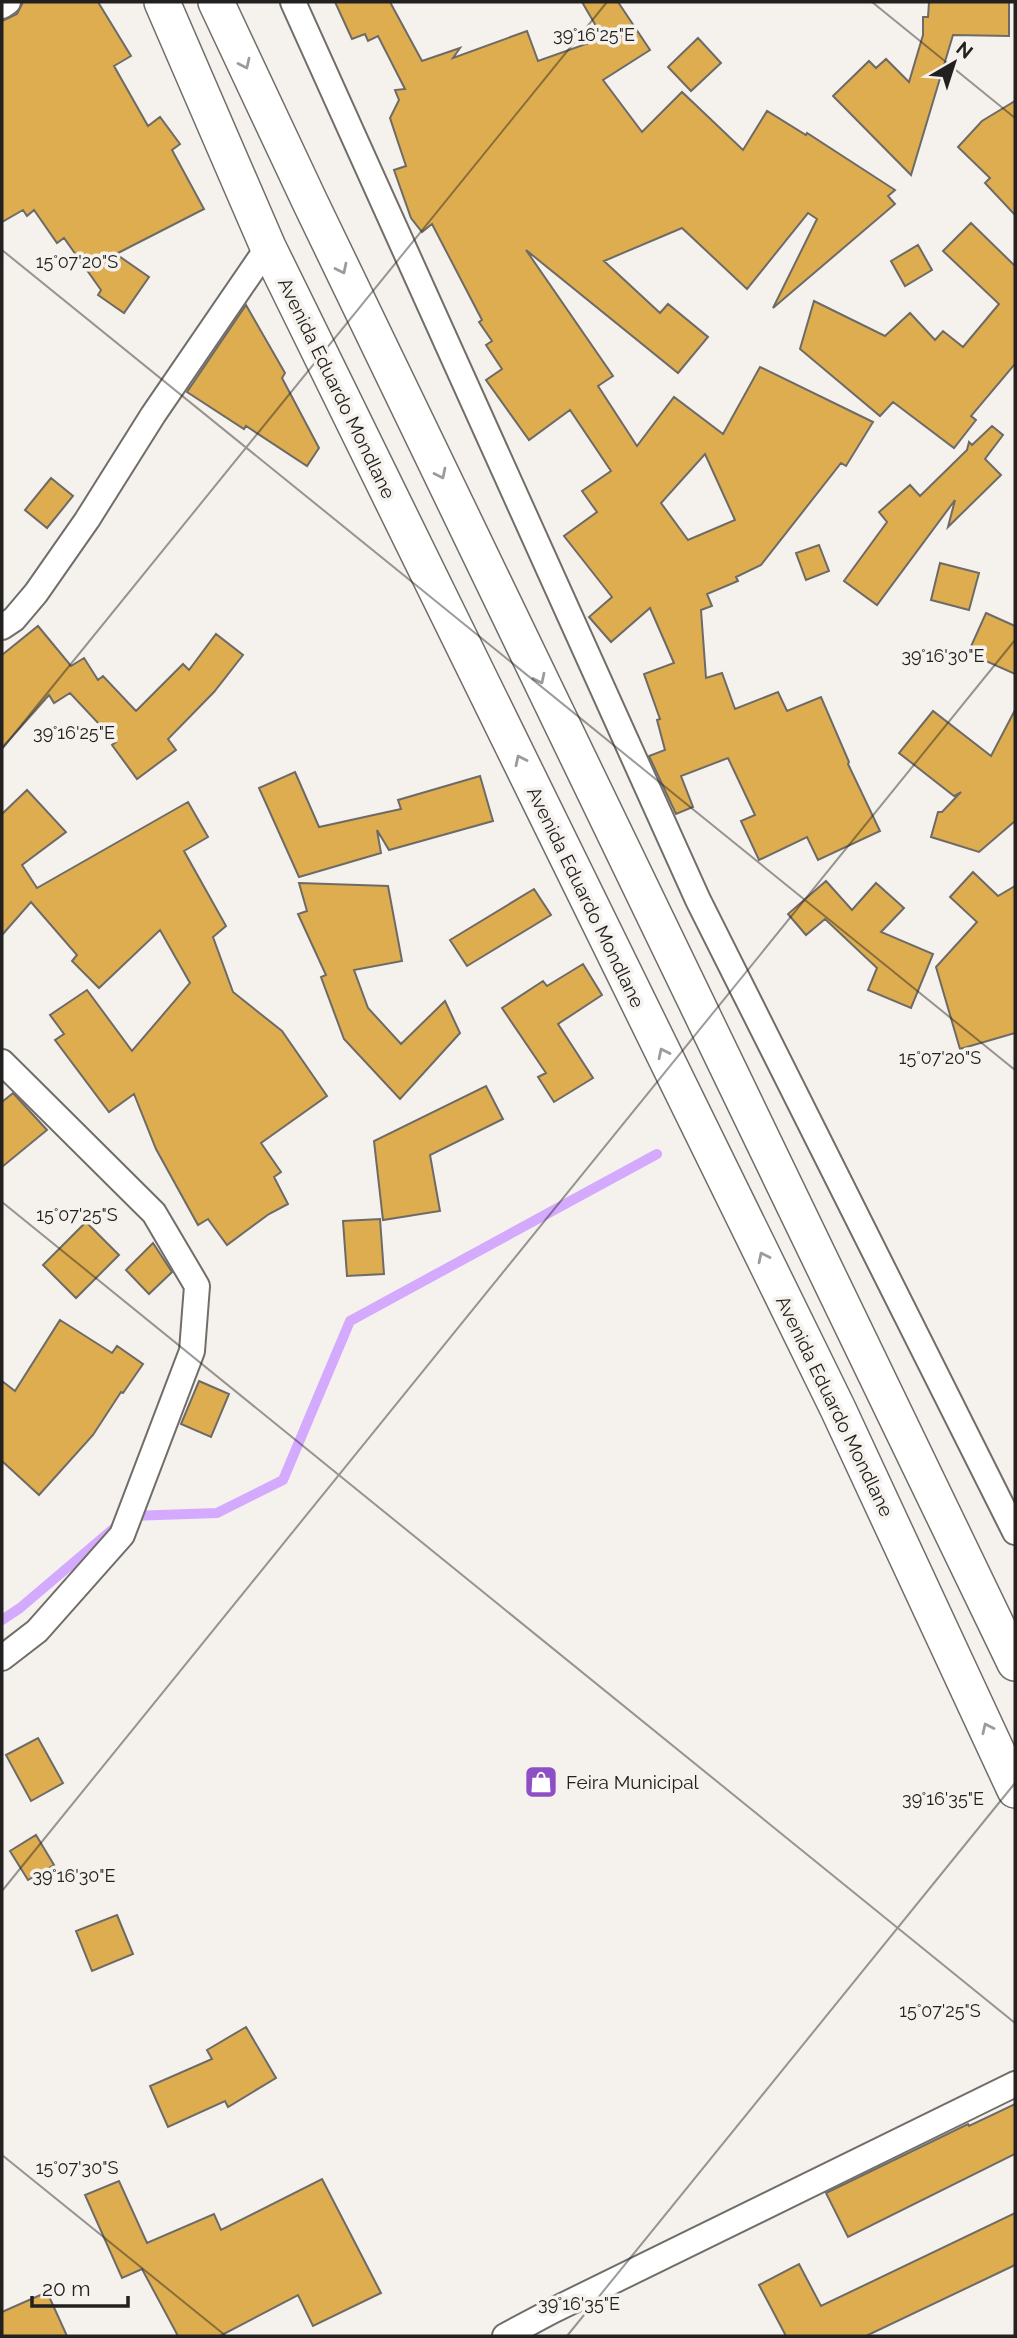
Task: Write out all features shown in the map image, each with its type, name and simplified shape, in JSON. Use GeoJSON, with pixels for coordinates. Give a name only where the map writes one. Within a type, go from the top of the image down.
{"type":"FeatureCollection","features":[{"type":"Feature","properties":{"kind":"main road","name":"Avenida Eduardo Mondlane"},"geometry":{"type":"LineString","coordinates":[[162,2],[268,247],[838,1409],[1015,1790]]}},
{"type":"Feature","properties":{"kind":"main road"},"geometry":{"type":"LineString","coordinates":[[216,2],[1015,1663]]}},
{"type":"Feature","properties":{"kind":"street"},"geometry":{"type":"LineString","coordinates":[[2,6],[8,2]]}},
{"type":"Feature","properties":{"kind":"street"},"geometry":{"type":"LineString","coordinates":[[293,2],[698,900],[1015,1532]]}},
{"type":"Feature","properties":{"kind":"street"},"geometry":{"type":"LineString","coordinates":[[2,627],[14,619],[36,593],[268,247]]}},
{"type":"Feature","properties":{"kind":"street"},"geometry":{"type":"LineString","coordinates":[[2,1062],[154,1213],[197,1286],[192,1351],[122,1535],[37,1631],[2,1658]]}},
{"type":"Feature","properties":{"kind":"street"},"geometry":{"type":"LineString","coordinates":[[505,2336],[1015,2084]]}},
{"type":"Feature","properties":{"kind":"building"},"geometry":{"type":"Polygon","coordinates":[[[23,2],[98,2],[131,56],[114,66],[148,126],[160,117],[180,144],[172,150],[204,209],[116,254],[149,277],[124,313],[98,295],[101,290],[64,238],[57,243],[34,210],[27,216],[23,210],[2,222],[2,21],[17,14],[23,2]]]}},
{"type":"Feature","properties":{"kind":"building"},"geometry":{"type":"Polygon","coordinates":[[[335,2],[390,2],[422,61],[460,48],[453,58],[527,31],[538,61],[603,38],[582,2],[618,2],[650,50],[603,80],[642,132],[682,92],[743,150],[767,111],[806,135],[807,133],[895,190],[888,196],[895,204],[773,308],[817,219],[808,213],[747,289],[682,228],[604,261],[660,313],[668,304],[708,337],[678,373],[526,250],[613,376],[598,386],[637,446],[674,397],[723,434],[760,367],[873,422],[846,466],[841,463],[761,565],[736,577],[738,581],[707,594],[712,606],[701,610],[706,678],[722,673],[735,709],[778,692],[787,711],[821,697],[848,764],[880,831],[818,860],[807,837],[759,860],[741,821],[755,815],[728,758],[681,776],[693,807],[676,814],[649,756],[665,750],[657,720],[660,719],[644,674],[674,663],[650,608],[611,642],[589,617],[612,597],[564,536],[597,512],[582,491],[611,471],[570,410],[529,440],[486,380],[502,369],[486,345],[492,341],[479,322],[482,320],[432,224],[422,232],[411,218],[394,170],[406,166],[390,118],[399,100],[395,90],[405,89],[378,36],[368,41],[365,34],[352,39],[335,2]],[[705,454],[661,503],[688,540],[735,520],[705,454]]]}},
{"type":"Feature","properties":{"kind":"building"},"geometry":{"type":"Polygon","coordinates":[[[929,2],[1009,2],[1009,36],[953,35],[911,175],[833,96],[869,61],[876,68],[886,59],[909,82],[923,35],[923,17],[928,17],[929,2]]]}},
{"type":"Feature","properties":{"kind":"building"},"geometry":{"type":"Polygon","coordinates":[[[698,38],[721,63],[691,91],[668,67],[698,38]]]}},
{"type":"Feature","properties":{"kind":"building"},"geometry":{"type":"Polygon","coordinates":[[[1015,101],[1015,215],[985,183],[990,178],[958,147],[982,121],[1015,101]]]}},
{"type":"Feature","properties":{"kind":"building"},"geometry":{"type":"Polygon","coordinates":[[[971,223],[1015,266],[1015,364],[971,416],[976,420],[954,448],[893,402],[880,416],[800,349],[814,301],[885,336],[910,313],[935,340],[943,331],[963,347],[999,304],[943,251],[971,223]]]}},
{"type":"Feature","properties":{"kind":"building"},"geometry":{"type":"Polygon","coordinates":[[[918,245],[932,270],[905,286],[891,261],[918,245]]]}},
{"type":"Feature","properties":{"kind":"building"},"geometry":{"type":"Polygon","coordinates":[[[246,305],[285,373],[282,378],[319,448],[307,466],[187,392],[246,305]]]}},
{"type":"Feature","properties":{"kind":"building"},"geometry":{"type":"Polygon","coordinates":[[[992,426],[1003,435],[985,459],[1001,475],[948,527],[955,500],[877,605],[844,581],[887,522],[879,512],[910,485],[920,496],[967,450],[969,442],[972,445],[992,426]]]}},
{"type":"Feature","properties":{"kind":"building"},"geometry":{"type":"Polygon","coordinates":[[[51,478],[73,496],[47,528],[25,510],[51,478]]]}},
{"type":"Feature","properties":{"kind":"building"},"geometry":{"type":"Polygon","coordinates":[[[819,545],[829,571],[806,580],[796,553],[819,545]]]}},
{"type":"Feature","properties":{"kind":"building"},"geometry":{"type":"Polygon","coordinates":[[[940,563],[979,573],[969,610],[931,600],[940,563]]]}},
{"type":"Feature","properties":{"kind":"building"},"geometry":{"type":"Polygon","coordinates":[[[986,613],[1015,626],[1015,674],[968,653],[986,613]]]}},
{"type":"Feature","properties":{"kind":"building"},"geometry":{"type":"Polygon","coordinates":[[[38,626],[71,666],[84,658],[98,680],[103,676],[136,711],[183,664],[189,670],[216,634],[243,655],[214,692],[168,739],[176,750],[137,779],[112,745],[116,742],[70,693],[54,703],[49,695],[2,748],[2,655],[38,626]]]}},
{"type":"Feature","properties":{"kind":"building"},"geometry":{"type":"Polygon","coordinates":[[[1015,710],[1015,821],[979,852],[931,837],[938,812],[942,812],[961,792],[954,796],[899,753],[933,711],[991,756],[1015,710]]]}},
{"type":"Feature","properties":{"kind":"building"},"geometry":{"type":"Polygon","coordinates":[[[295,772],[319,827],[401,809],[398,800],[480,776],[493,821],[389,850],[377,830],[381,853],[299,877],[259,788],[295,772]]]}},
{"type":"Feature","properties":{"kind":"building"},"geometry":{"type":"Polygon","coordinates":[[[27,790],[66,832],[22,865],[37,888],[188,802],[208,837],[184,851],[226,926],[213,937],[233,992],[282,1031],[327,1096],[261,1143],[281,1172],[274,1177],[288,1204],[269,1214],[227,1245],[208,1219],[198,1225],[156,1149],[134,1094],[109,1112],[55,1040],[64,1034],[50,1015],[87,990],[132,1051],[190,983],[160,930],[99,988],[72,961],[77,955],[31,902],[2,935],[2,814],[27,790]]]}},
{"type":"Feature","properties":{"kind":"building"},"geometry":{"type":"Polygon","coordinates":[[[973,872],[998,896],[1015,886],[1015,1033],[960,1049],[936,967],[977,922],[950,897],[973,872]]]}},
{"type":"Feature","properties":{"kind":"building"},"geometry":{"type":"Polygon","coordinates":[[[826,881],[852,910],[876,883],[904,908],[881,932],[933,954],[911,1008],[868,990],[877,968],[825,919],[806,935],[788,914],[826,881]]]}},
{"type":"Feature","properties":{"kind":"building"},"geometry":{"type":"Polygon","coordinates":[[[299,883],[388,886],[402,961],[354,970],[368,1008],[401,1044],[445,1001],[460,1033],[400,1099],[344,1039],[321,977],[326,975],[298,914],[307,911],[299,883]]]}},
{"type":"Feature","properties":{"kind":"building"},"geometry":{"type":"Polygon","coordinates":[[[534,889],[551,915],[467,966],[450,940],[534,889]]]}},
{"type":"Feature","properties":{"kind":"building"},"geometry":{"type":"Polygon","coordinates":[[[583,964],[602,995],[558,1024],[593,1078],[554,1102],[538,1077],[546,1073],[502,1008],[543,981],[547,986],[583,964]]]}},
{"type":"Feature","properties":{"kind":"building"},"geometry":{"type":"Polygon","coordinates":[[[486,1086],[503,1119],[430,1155],[440,1211],[383,1220],[374,1141],[486,1086]]]}},
{"type":"Feature","properties":{"kind":"building"},"geometry":{"type":"Polygon","coordinates":[[[13,1093],[47,1130],[2,1167],[2,1102],[13,1093]]]}},
{"type":"Feature","properties":{"kind":"building"},"geometry":{"type":"Polygon","coordinates":[[[380,1219],[384,1274],[347,1276],[343,1221],[380,1219]]]}},
{"type":"Feature","properties":{"kind":"building"},"geometry":{"type":"Polygon","coordinates":[[[86,1222],[119,1255],[76,1298],[43,1265],[86,1222]]]}},
{"type":"Feature","properties":{"kind":"building"},"geometry":{"type":"Polygon","coordinates":[[[153,1243],[172,1272],[149,1294],[126,1270],[153,1243]]]}},
{"type":"Feature","properties":{"kind":"building"},"geometry":{"type":"Polygon","coordinates":[[[60,1320],[112,1353],[117,1346],[143,1364],[93,1435],[39,1495],[2,1461],[2,1381],[15,1391],[60,1320]]]}},
{"type":"Feature","properties":{"kind":"building"},"geometry":{"type":"Polygon","coordinates":[[[199,1381],[229,1394],[211,1437],[181,1424],[199,1381]]]}},
{"type":"Feature","properties":{"kind":"building"},"geometry":{"type":"Polygon","coordinates":[[[38,1738],[63,1783],[31,1801],[6,1755],[38,1738]]]}},
{"type":"Feature","properties":{"kind":"building"},"geometry":{"type":"Polygon","coordinates":[[[36,1835],[54,1865],[28,1880],[10,1851],[36,1835]]]}},
{"type":"Feature","properties":{"kind":"building"},"geometry":{"type":"Polygon","coordinates":[[[117,1915],[133,1954],[92,1971],[76,1931],[117,1915]]]}},
{"type":"Feature","properties":{"kind":"building"},"geometry":{"type":"Polygon","coordinates":[[[246,2027],[276,2078],[228,2107],[225,2101],[168,2127],[150,2086],[212,2059],[207,2050],[246,2027]]]}},
{"type":"Feature","properties":{"kind":"building"},"geometry":{"type":"Polygon","coordinates":[[[1015,2104],[1015,2154],[848,2237],[826,2193],[1015,2104]]]}},
{"type":"Feature","properties":{"kind":"building"},"geometry":{"type":"Polygon","coordinates":[[[322,2179],[381,2293],[313,2326],[298,2295],[220,2336],[178,2336],[142,2269],[122,2278],[85,2195],[119,2181],[147,2243],[214,2214],[221,2230],[322,2179]]]}},
{"type":"Feature","properties":{"kind":"building"},"geometry":{"type":"Polygon","coordinates":[[[1015,2213],[1015,2265],[866,2336],[786,2336],[759,2285],[799,2264],[821,2306],[1015,2213]]]}},
{"type":"Feature","properties":{"kind":"building"},"geometry":{"type":"Polygon","coordinates":[[[47,2292],[67,2336],[2,2336],[2,2312],[47,2292]]]}},
{"type":"Feature","properties":{"kind":"waterway"},"geometry":{"type":"LineString","coordinates":[[130,1516],[217,1513],[283,1480],[350,1321],[657,1154]]}},
{"type":"Feature","properties":{"kind":"waterway"},"geometry":{"type":"LineString","coordinates":[[2,1620],[20,1608],[113,1529]]}},
{"type":"Feature","properties":{"kind":"place","name":"Feira Municipal"},"geometry":{"type":"Point","coordinates":[541,1782]}}]}
